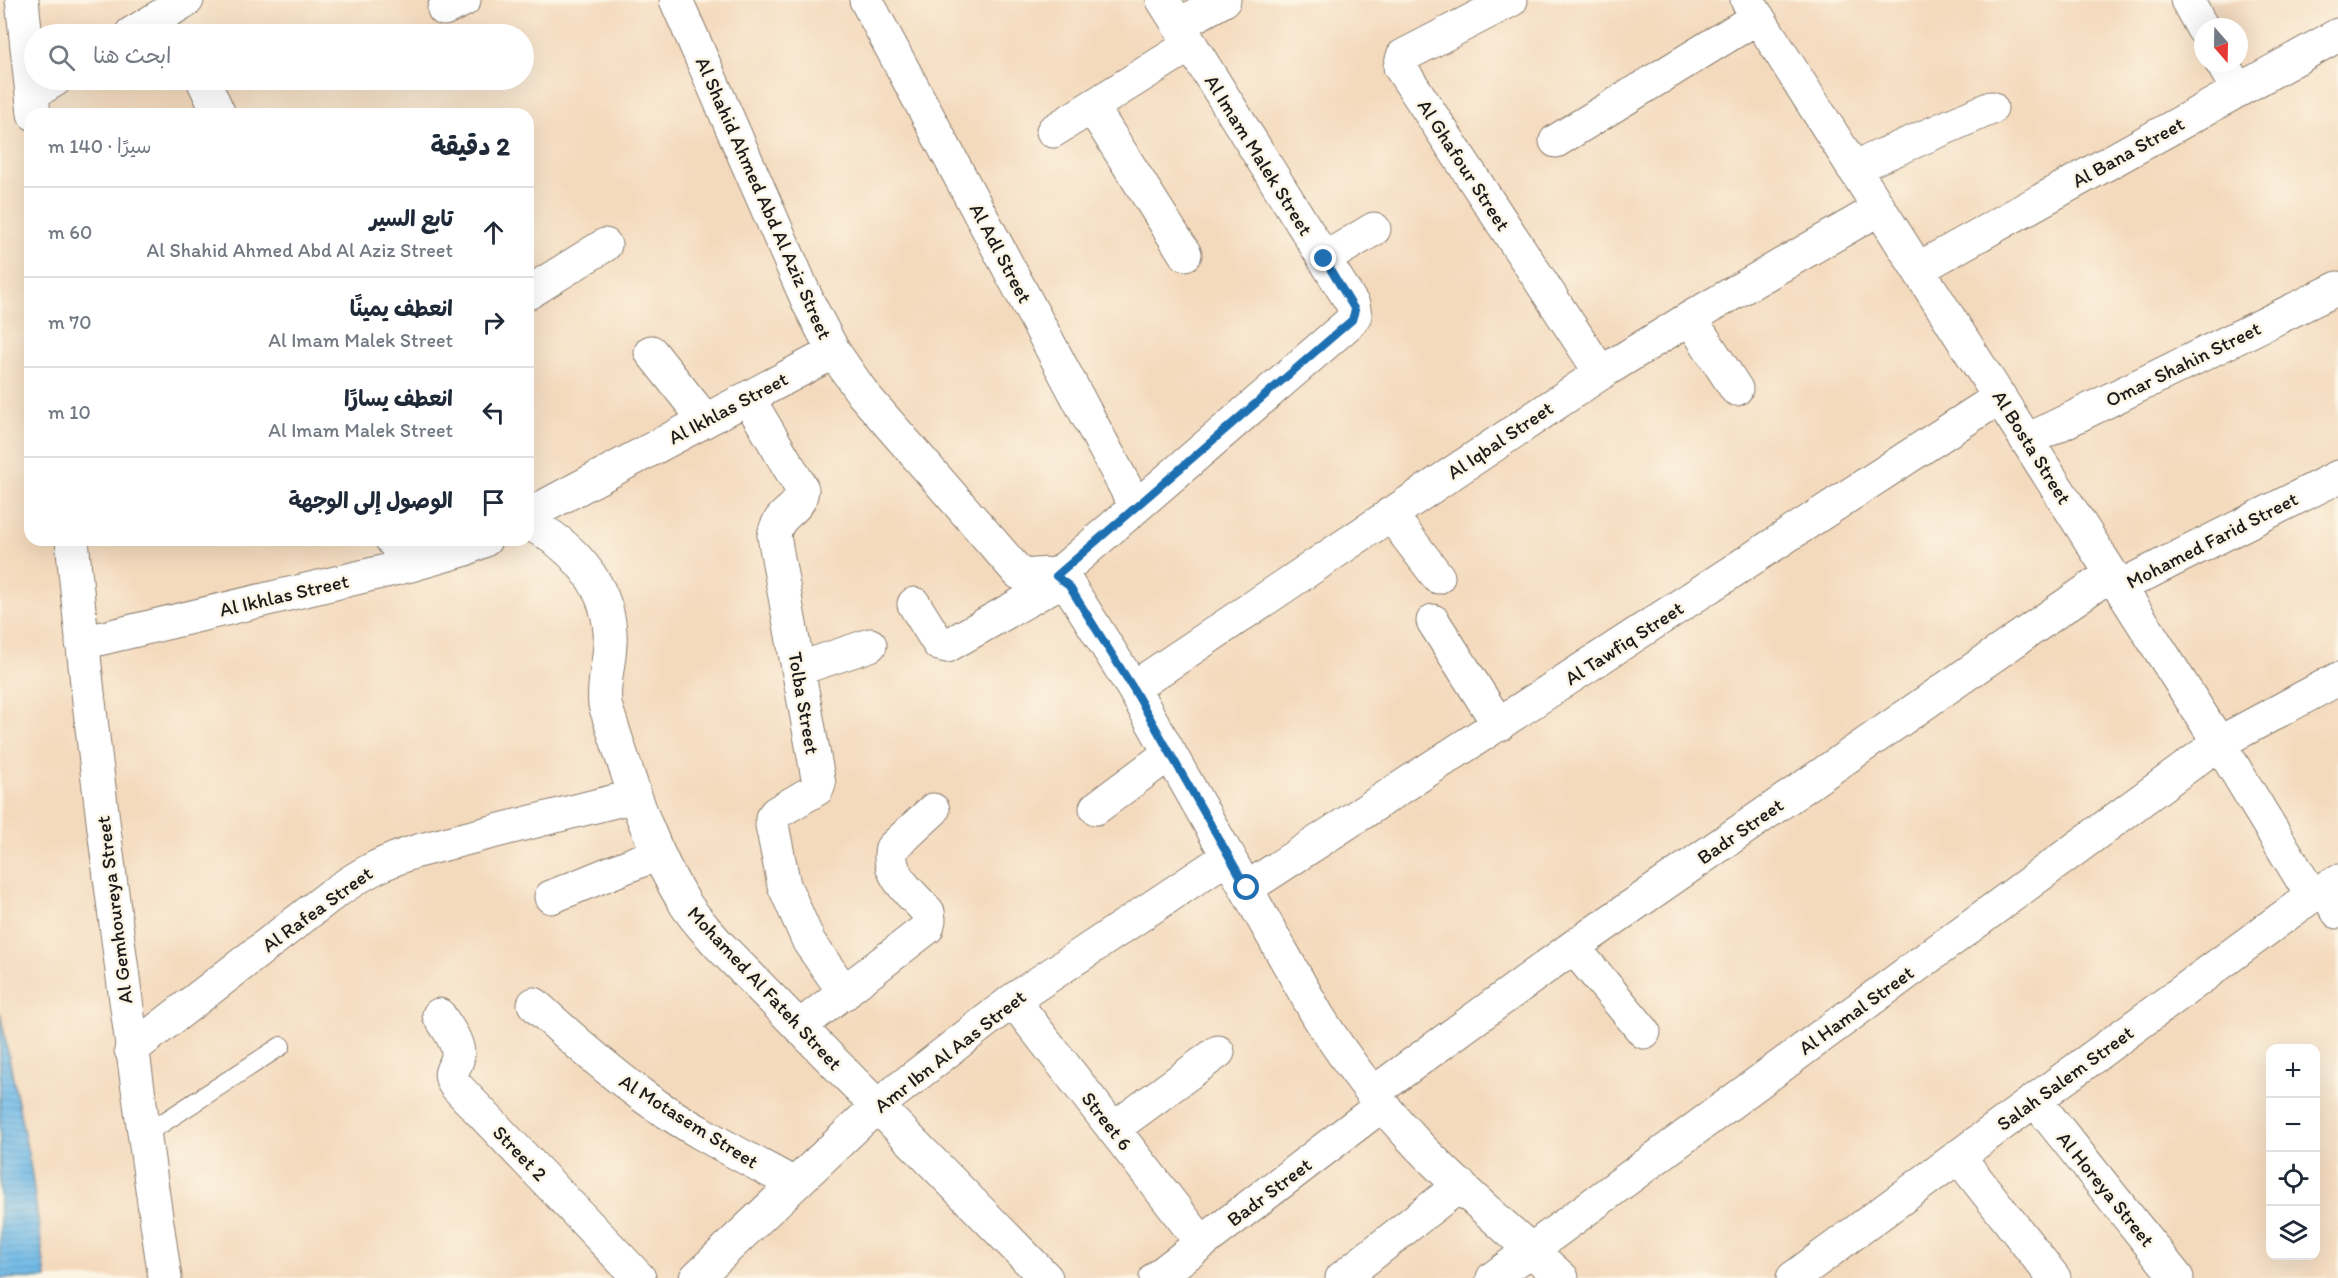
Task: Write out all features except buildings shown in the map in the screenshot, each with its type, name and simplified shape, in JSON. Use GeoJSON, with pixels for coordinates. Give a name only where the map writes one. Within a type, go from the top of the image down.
{"type":"FeatureCollection","features":[{"type":"Feature","properties":{"kind":"street"},"geometry":{"type":"LineString","coordinates":[[22,0],[27,24]]}},
{"type":"Feature","properties":{"kind":"street","name":"Al Shahid Ahmed Abd Al Aziz Street"},"geometry":{"type":"LineString","coordinates":[[676,0],[809,304],[834,352],[863,394],[1019,573],[1030,575],[1048,573],[1059,578]]}},
{"type":"Feature","properties":{"kind":"street","name":"Al Adl Street"},"geometry":{"type":"LineString","coordinates":[[866,0],[1136,507]]}},
{"type":"Feature","properties":{"kind":"street"},"geometry":{"type":"LineString","coordinates":[[1053,131],[1092,107],[1177,23],[1224,0]]}},
{"type":"Feature","properties":{"kind":"street","name":"Al Ghafour Street"},"geometry":{"type":"LineString","coordinates":[[1511,0],[1403,56],[1400,67],[1601,373]]}},
{"type":"Feature","properties":{"kind":"street"},"geometry":{"type":"LineString","coordinates":[[2187,0],[2197,18]]}},
{"type":"Feature","properties":{"kind":"street"},"geometry":{"type":"LineString","coordinates":[[1556,141],[1753,8]]}},
{"type":"Feature","properties":{"kind":"street","name":"Al Bosta Street"},"geometry":{"type":"LineString","coordinates":[[1753,8],[2219,743],[2328,895]]}},
{"type":"Feature","properties":{"kind":"street"},"geometry":{"type":"LineString","coordinates":[[156,24],[179,15]]}},
{"type":"Feature","properties":{"kind":"street","name":"Al Imam Malek Street"},"geometry":{"type":"LineString","coordinates":[[914,604],[939,644],[947,646],[1059,578],[1136,507],[1352,320],[1355,310],[1177,23]]}},
{"type":"Feature","properties":{"kind":"street","name":"Al Bana Street"},"geometry":{"type":"LineString","coordinates":[[1918,269],[2230,77],[2338,35]]}},
{"type":"Feature","properties":{"kind":"street"},"geometry":{"type":"LineString","coordinates":[[207,90],[216,108]]}},
{"type":"Feature","properties":{"kind":"street"},"geometry":{"type":"LineString","coordinates":[[1092,107],[1185,254]]}},
{"type":"Feature","properties":{"kind":"street"},"geometry":{"type":"LineString","coordinates":[[1853,168],[1991,108]]}},
{"type":"Feature","properties":{"kind":"street","name":"Al Iqbal Street"},"geometry":{"type":"LineString","coordinates":[[1133,688],[1601,373],[1690,318],[1879,209]]}},
{"type":"Feature","properties":{"kind":"street"},"geometry":{"type":"LineString","coordinates":[[1324,259],[1374,229]]}},
{"type":"Feature","properties":{"kind":"street"},"geometry":{"type":"LineString","coordinates":[[534,289],[605,245]]}},
{"type":"Feature","properties":{"kind":"street","name":"Omar Shahin Street"},"geometry":{"type":"LineString","coordinates":[[2028,440],[2338,288]]}},
{"type":"Feature","properties":{"kind":"street"},"geometry":{"type":"LineString","coordinates":[[1690,318],[1736,389]]}},
{"type":"Feature","properties":{"kind":"street"},"geometry":{"type":"LineString","coordinates":[[651,352],[705,420]]}},
{"type":"Feature","properties":{"kind":"street","name":"Al Ikhlas Street"},"geometry":{"type":"LineString","coordinates":[[534,512],[834,352]]}},
{"type":"Feature","properties":{"kind":"street","name":"Al Tawfiq Street"},"geometry":{"type":"LineString","coordinates":[[1247,888],[2000,397]]}},
{"type":"Feature","properties":{"kind":"street","name":"Tolba Street"},"geometry":{"type":"LineString","coordinates":[[748,398],[802,489],[798,504],[780,518],[774,536],[819,784],[817,789],[776,813],[772,818],[772,825],[784,885],[809,942],[845,993]]}},
{"type":"Feature","properties":{"kind":"street","name":"Mohamed Farid Street"},"geometry":{"type":"LineString","coordinates":[[2115,581],[2338,477]]}},
{"type":"Feature","properties":{"kind":"street"},"geometry":{"type":"LineString","coordinates":[[1390,514],[1438,577]]}},
{"type":"Feature","properties":{"kind":"street","name":"Mohamed Al Fateh Street"},"geometry":{"type":"LineString","coordinates":[[534,526],[547,532],[570,551],[590,574],[604,602],[610,631],[610,662],[604,691],[605,705],[657,854],[693,914],[718,944],[1046,1278]]}},
{"type":"Feature","properties":{"kind":"street","name":"Al Gemhoureya Street"},"geometry":{"type":"LineString","coordinates":[[73,546],[82,643],[131,1050],[165,1278]]}},
{"type":"Feature","properties":{"kind":"street","name":"Al Ikhlas Street"},"geometry":{"type":"LineString","coordinates":[[82,643],[402,552],[463,550],[471,546]]}},
{"type":"Feature","properties":{"kind":"street"},"geometry":{"type":"LineString","coordinates":[[1059,578],[1069,586],[1133,688],[1317,1016],[1343,1056],[1377,1100],[1419,1147],[1562,1278]]}},
{"type":"Feature","properties":{"kind":"street","name":"Badr Street"},"geometry":{"type":"LineString","coordinates":[[1156,1278],[1377,1100],[1573,947],[2115,581]]}},
{"type":"Feature","properties":{"kind":"street"},"geometry":{"type":"LineString","coordinates":[[1433,621],[1499,725]]}},
{"type":"Feature","properties":{"kind":"street"},"geometry":{"type":"LineString","coordinates":[[798,669],[870,645]]}},
{"type":"Feature","properties":{"kind":"street","name":"Al Hamal Street"},"geometry":{"type":"LineString","coordinates":[[1493,1278],[2219,743],[2338,679]]}},
{"type":"Feature","properties":{"kind":"street"},"geometry":{"type":"LineString","coordinates":[[1096,808],[1170,753]]}},
{"type":"Feature","properties":{"kind":"street","name":"Al Rafea Street"},"geometry":{"type":"LineString","coordinates":[[131,1050],[330,896],[358,876],[388,860],[635,796]]}},
{"type":"Feature","properties":{"kind":"street"},"geometry":{"type":"LineString","coordinates":[[799,1027],[927,928],[928,912],[894,874],[890,857],[892,848],[933,810]]}},
{"type":"Feature","properties":{"kind":"street"},"geometry":{"type":"LineString","coordinates":[[551,897],[657,854]]}},
{"type":"Feature","properties":{"kind":"street","name":"Amr Ibn Al Aas Street"},"geometry":{"type":"LineString","coordinates":[[696,1278],[877,1106],[1013,1000],[1229,856]]}},
{"type":"Feature","properties":{"kind":"street","name":"Salah Salem Street"},"geometry":{"type":"LineString","coordinates":[[1793,1278],[2035,1100],[2328,895]]}},
{"type":"Feature","properties":{"kind":"street"},"geometry":{"type":"LineString","coordinates":[[1573,947],[1644,1032]]}},
{"type":"Feature","properties":{"kind":"street","name":"Street 6"},"geometry":{"type":"LineString","coordinates":[[1013,1000],[1202,1243]]}},
{"type":"Feature","properties":{"kind":"street","name":"Al Motasem Street"},"geometry":{"type":"LineString","coordinates":[[534,1004],[589,1054],[648,1099],[711,1138],[794,1184]]}},
{"type":"Feature","properties":{"kind":"street","name":"Street 2"},"geometry":{"type":"LineString","coordinates":[[439,1015],[456,1045],[458,1054],[450,1076],[455,1085],[639,1278]]}},
{"type":"Feature","properties":{"kind":"street"},"geometry":{"type":"LineString","coordinates":[[1113,1129],[1218,1052]]}},
{"type":"Feature","properties":{"kind":"street","name":"Al Horeya Street"},"geometry":{"type":"LineString","coordinates":[[2035,1100],[2177,1278]]}},
{"type":"Feature","properties":{"kind":"street"},"geometry":{"type":"LineString","coordinates":[[1958,1156],[2054,1278]]}},
{"type":"Feature","properties":{"kind":"street"},"geometry":{"type":"LineString","coordinates":[[1341,1278],[1460,1185]]}},
{"type":"Feature","properties":{"kind":"lane"},"geometry":{"type":"LineString","coordinates":[[144,1135],[281,1046]]}},
{"type":"Feature","properties":{"kind":"water"},"geometry":{"type":"Polygon","coordinates":[[[0,1012],[31,1169],[46,1278],[0,1278],[0,1012]]]}},
{"type":"Feature","properties":{"kind":"route"},"geometry":{"type":"LineString","coordinates":[[1247,888],[1133,688],[1069,586],[1056,576],[1352,320],[1355,310],[1324,259]]}}]}
